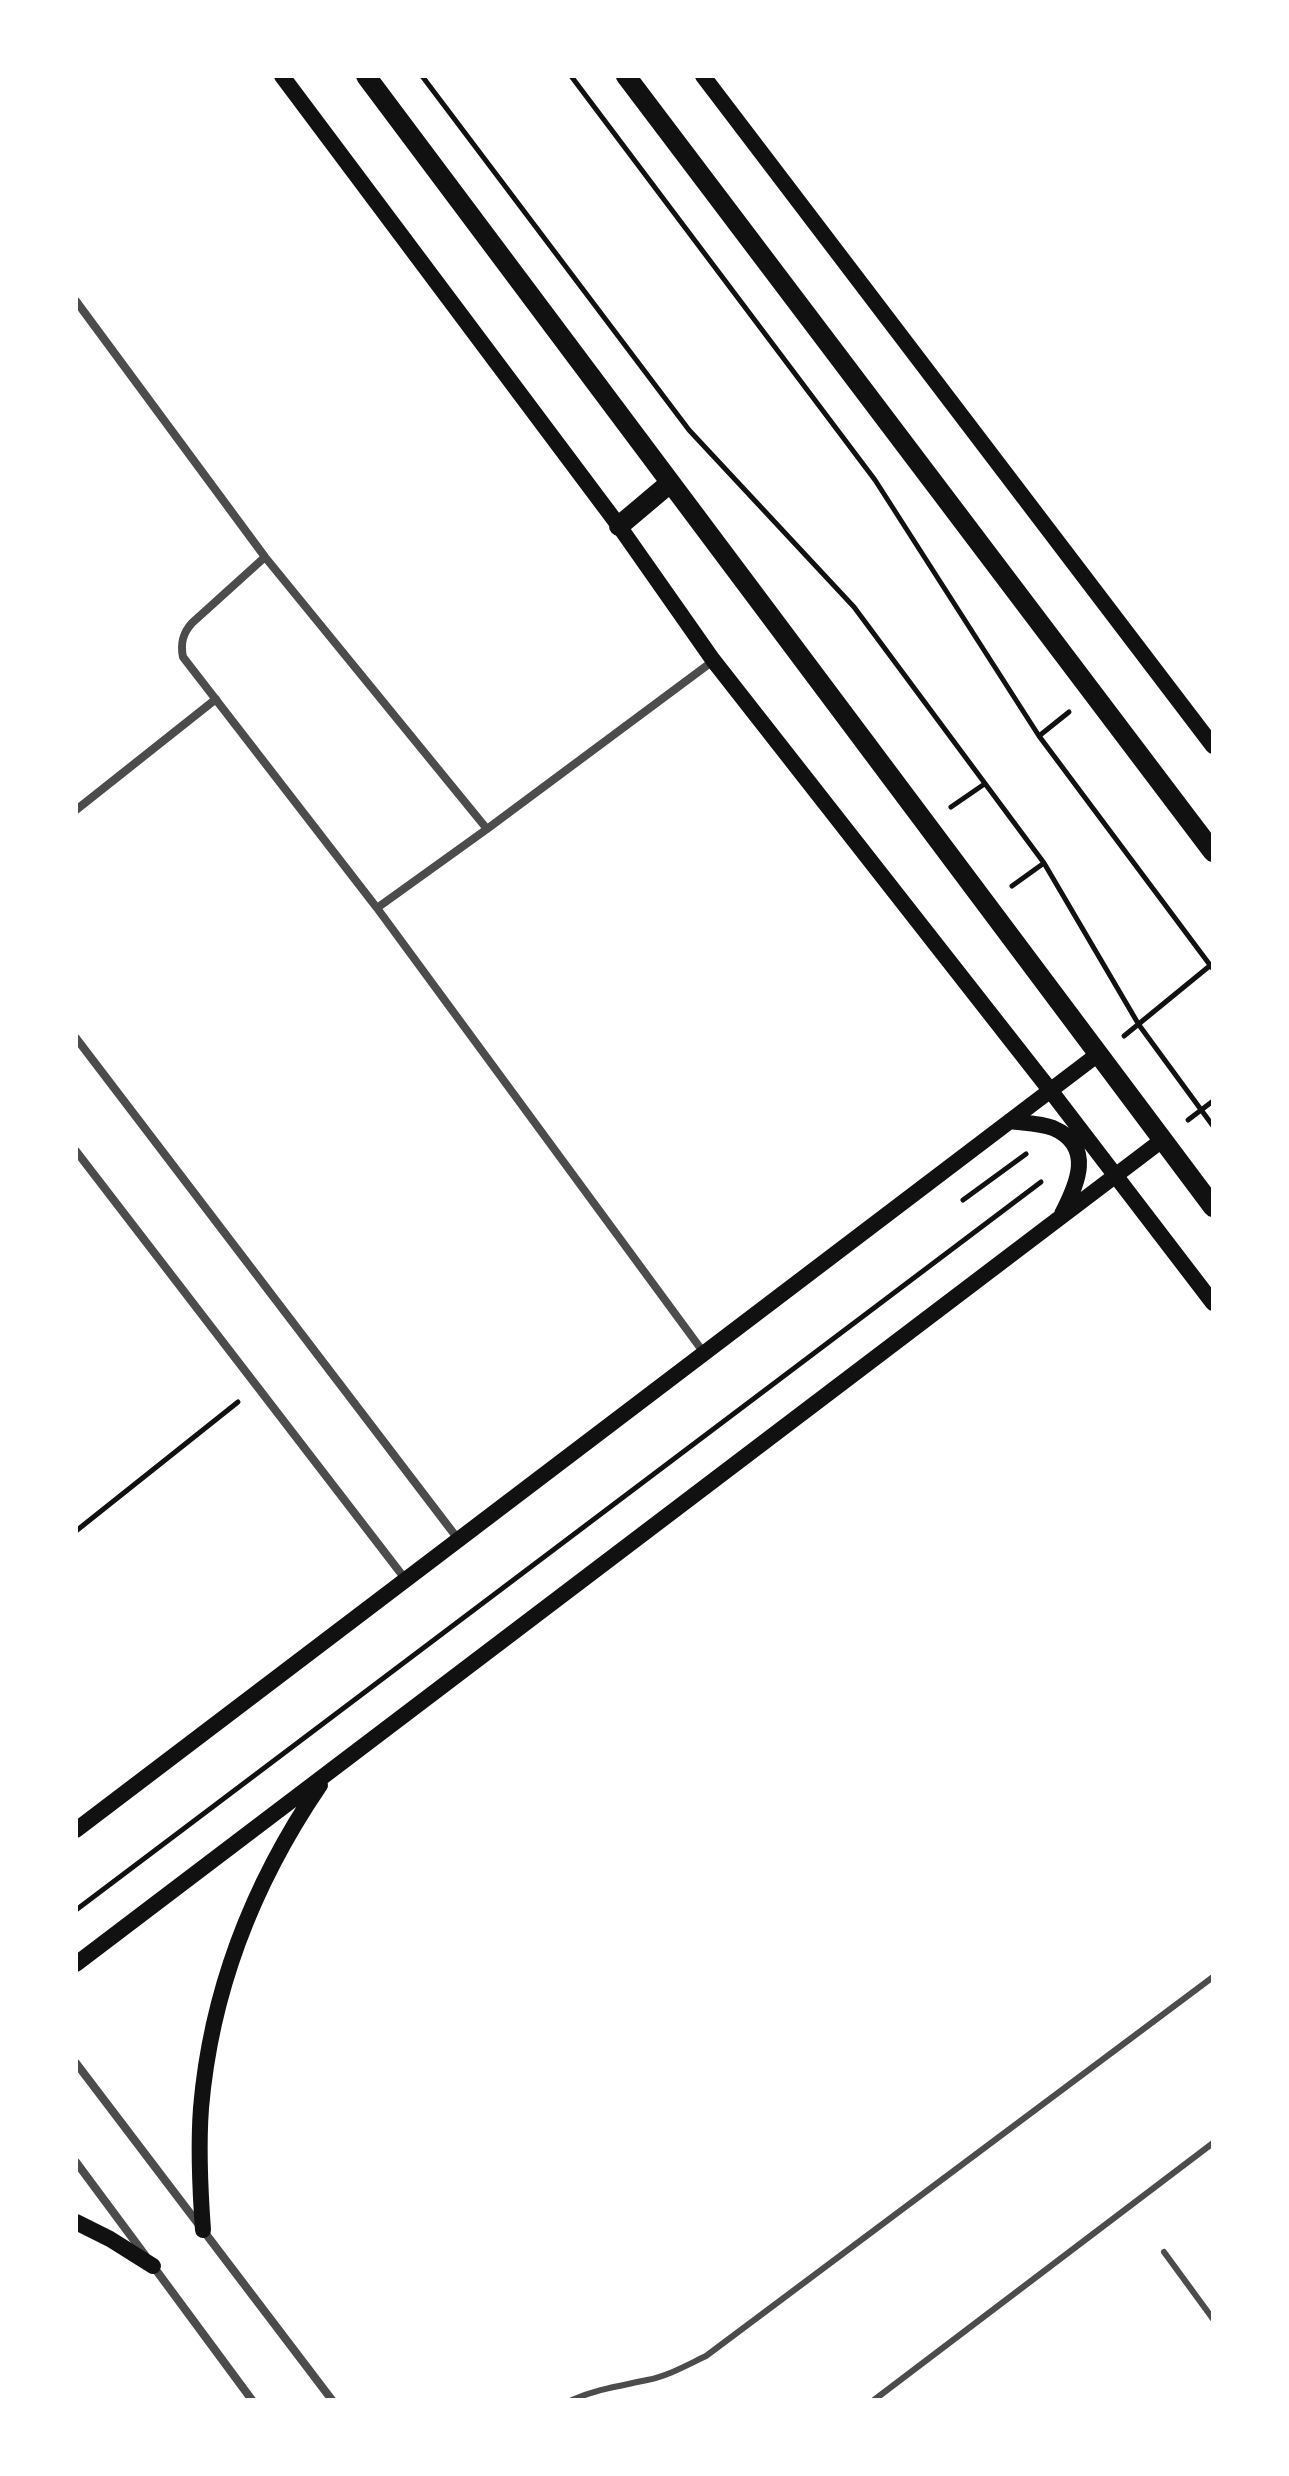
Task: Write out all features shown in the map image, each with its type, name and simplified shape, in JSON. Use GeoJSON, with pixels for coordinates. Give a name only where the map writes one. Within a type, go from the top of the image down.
{"type":"FeatureCollection","features":[{"type":"Feature","properties":{"kind":"main road"},"geometry":{"type":"LineString","coordinates":[[282,76],[619,526],[713,660],[1213,1303]]}},
{"type":"Feature","properties":{"kind":"main road"},"geometry":{"type":"LineString","coordinates":[[366,76],[1213,1207]]}},
{"type":"Feature","properties":{"kind":"main road"},"geometry":{"type":"LineString","coordinates":[[626,76],[1213,852]]}},
{"type":"Feature","properties":{"kind":"main road"},"geometry":{"type":"LineString","coordinates":[[703,76],[1213,746]]}},
{"type":"Feature","properties":{"kind":"main road"},"geometry":{"type":"LineString","coordinates":[[619,526],[670,483]]}},
{"type":"Feature","properties":{"kind":"main road"},"geometry":{"type":"LineString","coordinates":[[76,1830],[1097,1055]]}},
{"type":"Feature","properties":{"kind":"main road"},"geometry":{"type":"LineString","coordinates":[[1010,1121],[1055,1129],[1076,1149],[1080,1177],[1059,1218]]}},
{"type":"Feature","properties":{"kind":"main road"},"geometry":{"type":"LineString","coordinates":[[76,1964],[1161,1141]]}},
{"type":"Feature","properties":{"kind":"main road"},"geometry":{"type":"LineString","coordinates":[[203,2230],[199,2170],[201,2108],[209,2049],[222,1990],[241,1932],[265,1876],[294,1823],[328,1773]]}},
{"type":"Feature","properties":{"kind":"main road"},"geometry":{"type":"LineString","coordinates":[[76,2222],[153,2266]]}},
{"type":"Feature","properties":{"kind":"street"},"geometry":{"type":"LineString","coordinates":[[76,301],[265,557],[487,829]]}},
{"type":"Feature","properties":{"kind":"street"},"geometry":{"type":"LineString","coordinates":[[265,557],[185,631],[183,657],[377,908],[704,1353]]}},
{"type":"Feature","properties":{"kind":"street"},"geometry":{"type":"LineString","coordinates":[[377,908],[713,660]]}},
{"type":"Feature","properties":{"kind":"street"},"geometry":{"type":"LineString","coordinates":[[76,810],[216,699]]}},
{"type":"Feature","properties":{"kind":"street"},"geometry":{"type":"LineString","coordinates":[[76,1038],[458,1540]]}},
{"type":"Feature","properties":{"kind":"street"},"geometry":{"type":"LineString","coordinates":[[76,1151],[406,1580]]}},
{"type":"Feature","properties":{"kind":"street"},"geometry":{"type":"LineString","coordinates":[[76,2063],[332,2400]]}},
{"type":"Feature","properties":{"kind":"street"},"geometry":{"type":"LineString","coordinates":[[76,2162],[252,2400]]}},
{"type":"Feature","properties":{"kind":"lane"},"geometry":{"type":"LineString","coordinates":[[572,2400],[597,2389],[677,2371],[706,2356],[1213,1977]]}},
{"type":"Feature","properties":{"kind":"lane"},"geometry":{"type":"LineString","coordinates":[[874,2400],[883,2397],[1213,2143]]}},
{"type":"Feature","properties":{"kind":"lane"},"geometry":{"type":"LineString","coordinates":[[1164,2252],[1213,2319]]}},
{"type":"Feature","properties":{"kind":"path"},"geometry":{"type":"LineString","coordinates":[[422,76],[689,430],[863,619],[1044,863],[1139,1025],[1213,1126]]}},
{"type":"Feature","properties":{"kind":"path"},"geometry":{"type":"LineString","coordinates":[[571,76],[875,480],[1039,736],[1212,966],[1097,1055]]}},
{"type":"Feature","properties":{"kind":"path"},"geometry":{"type":"LineString","coordinates":[[1022,1158],[1030,1152]]}},
{"type":"Feature","properties":{"kind":"path"},"geometry":{"type":"LineString","coordinates":[[76,1910],[1050,1176]]}},
{"type":"Feature","properties":{"kind":"path"},"geometry":{"type":"LineString","coordinates":[[76,1531],[258,1387]]}}]}
